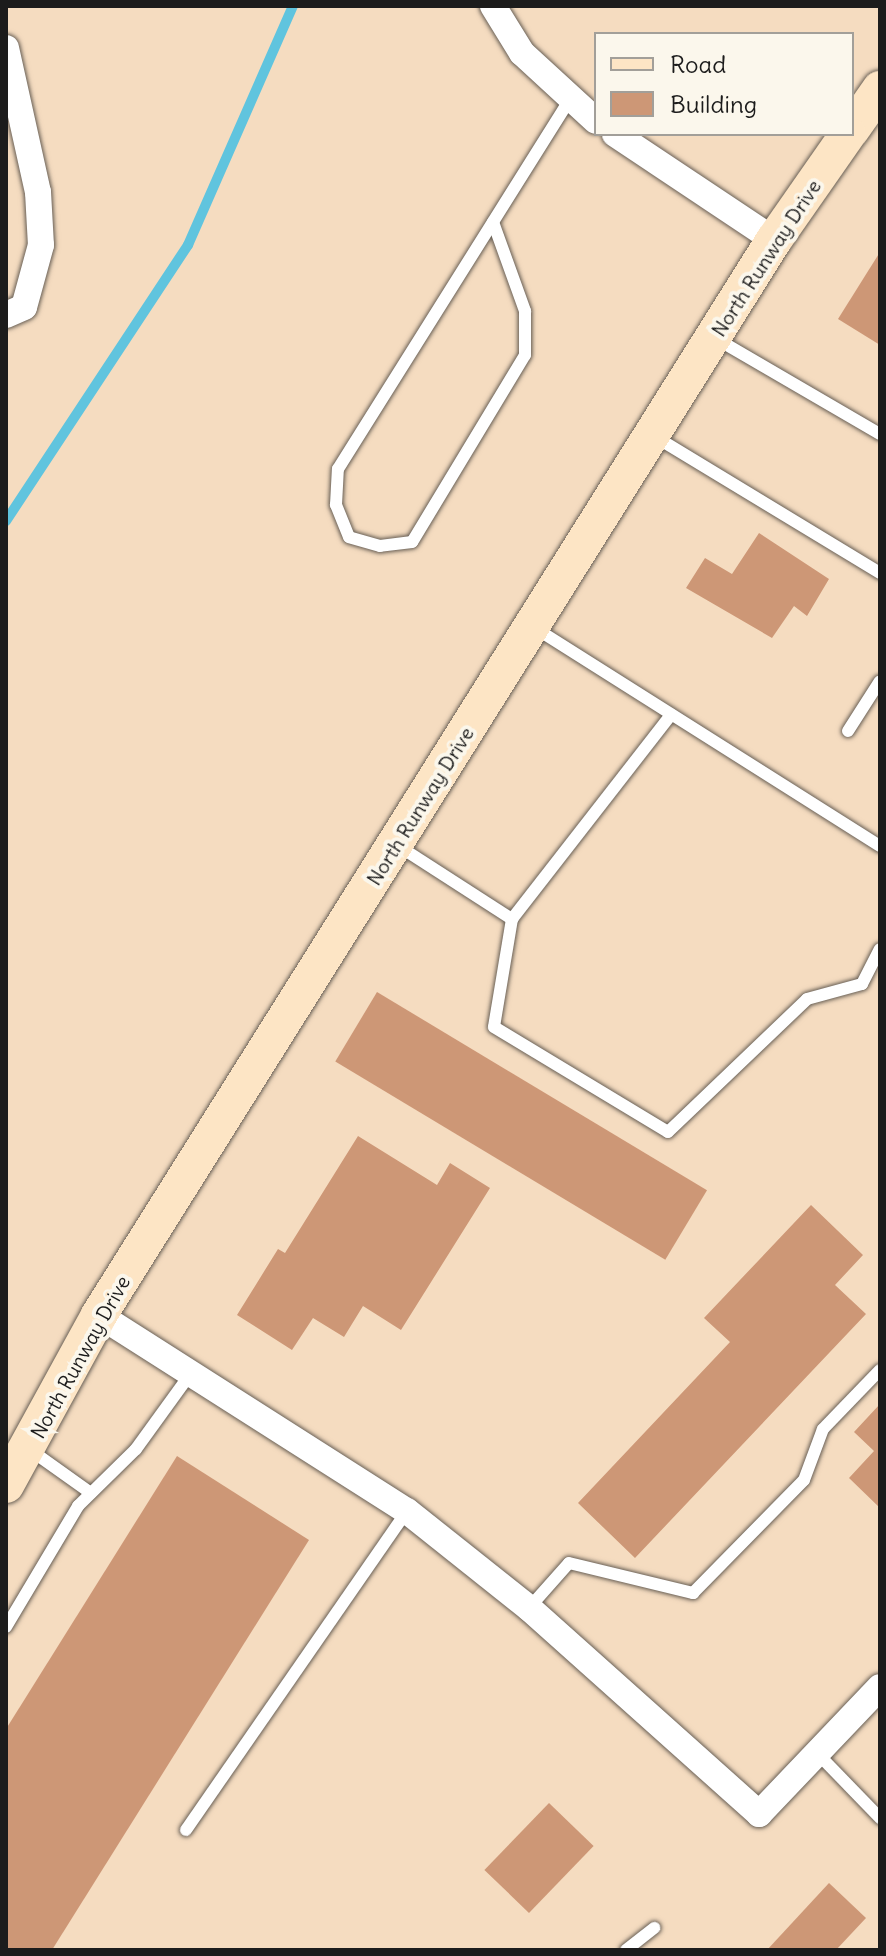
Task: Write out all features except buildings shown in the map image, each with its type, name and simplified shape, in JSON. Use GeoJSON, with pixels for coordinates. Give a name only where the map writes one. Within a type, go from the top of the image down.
{"type":"FeatureCollection","features":[{"type":"Feature","properties":{"kind":"street"},"geometry":{"type":"LineString","coordinates":[[493,6],[522,53],[594,119]]}},
{"type":"Feature","properties":{"kind":"street"},"geometry":{"type":"LineString","coordinates":[[6,48],[38,192],[41,245],[15,311]]}},
{"type":"Feature","properties":{"kind":"street"},"geometry":{"type":"LineString","coordinates":[[854,126],[880,89]]}},
{"type":"Feature","properties":{"kind":"street"},"geometry":{"type":"LineString","coordinates":[[618,136],[774,240]]}},
{"type":"Feature","properties":{"kind":"street","name":"North Runway Drive"},"geometry":{"type":"LineString","coordinates":[[6,1485],[29,1449],[99,1315],[774,240],[847,136]]}},
{"type":"Feature","properties":{"kind":"street"},"geometry":{"type":"LineString","coordinates":[[99,1315],[407,1511],[529,1608],[759,1814],[880,1687]]}},
{"type":"Feature","properties":{"kind":"lane"},"geometry":{"type":"LineString","coordinates":[[493,222],[525,311],[525,355],[412,542],[380,546],[349,537],[336,505],[338,469],[570,99]]}},
{"type":"Feature","properties":{"kind":"lane"},"geometry":{"type":"LineString","coordinates":[[715,338],[880,434]]}},
{"type":"Feature","properties":{"kind":"lane"},"geometry":{"type":"LineString","coordinates":[[653,435],[880,573]]}},
{"type":"Feature","properties":{"kind":"lane"},"geometry":{"type":"LineString","coordinates":[[533,626],[880,846]]}},
{"type":"Feature","properties":{"kind":"lane"},"geometry":{"type":"LineString","coordinates":[[848,731],[880,681]]}},
{"type":"Feature","properties":{"kind":"lane"},"geometry":{"type":"LineString","coordinates":[[671,715],[512,919],[494,1027],[668,1132],[807,999],[862,984],[880,949]]}},
{"type":"Feature","properties":{"kind":"lane"},"geometry":{"type":"LineString","coordinates":[[396,844],[512,919]]}},
{"type":"Feature","properties":{"kind":"lane"},"geometry":{"type":"LineString","coordinates":[[529,1608],[569,1563],[693,1593],[804,1480],[823,1429],[880,1370]]}},
{"type":"Feature","properties":{"kind":"lane"},"geometry":{"type":"LineString","coordinates":[[6,1627],[78,1506],[136,1449],[191,1373]]}},
{"type":"Feature","properties":{"kind":"lane"},"geometry":{"type":"LineString","coordinates":[[29,1449],[91,1493]]}},
{"type":"Feature","properties":{"kind":"lane"},"geometry":{"type":"LineString","coordinates":[[186,1830],[407,1511]]}},
{"type":"Feature","properties":{"kind":"lane"},"geometry":{"type":"LineString","coordinates":[[817,1753],[880,1818]]}},
{"type":"Feature","properties":{"kind":"lane"},"geometry":{"type":"LineString","coordinates":[[626,1950],[654,1928]]}},
{"type":"Feature","properties":{"kind":"waterway"},"geometry":{"type":"LineString","coordinates":[[6,521],[188,245],[293,6]]}}]}
